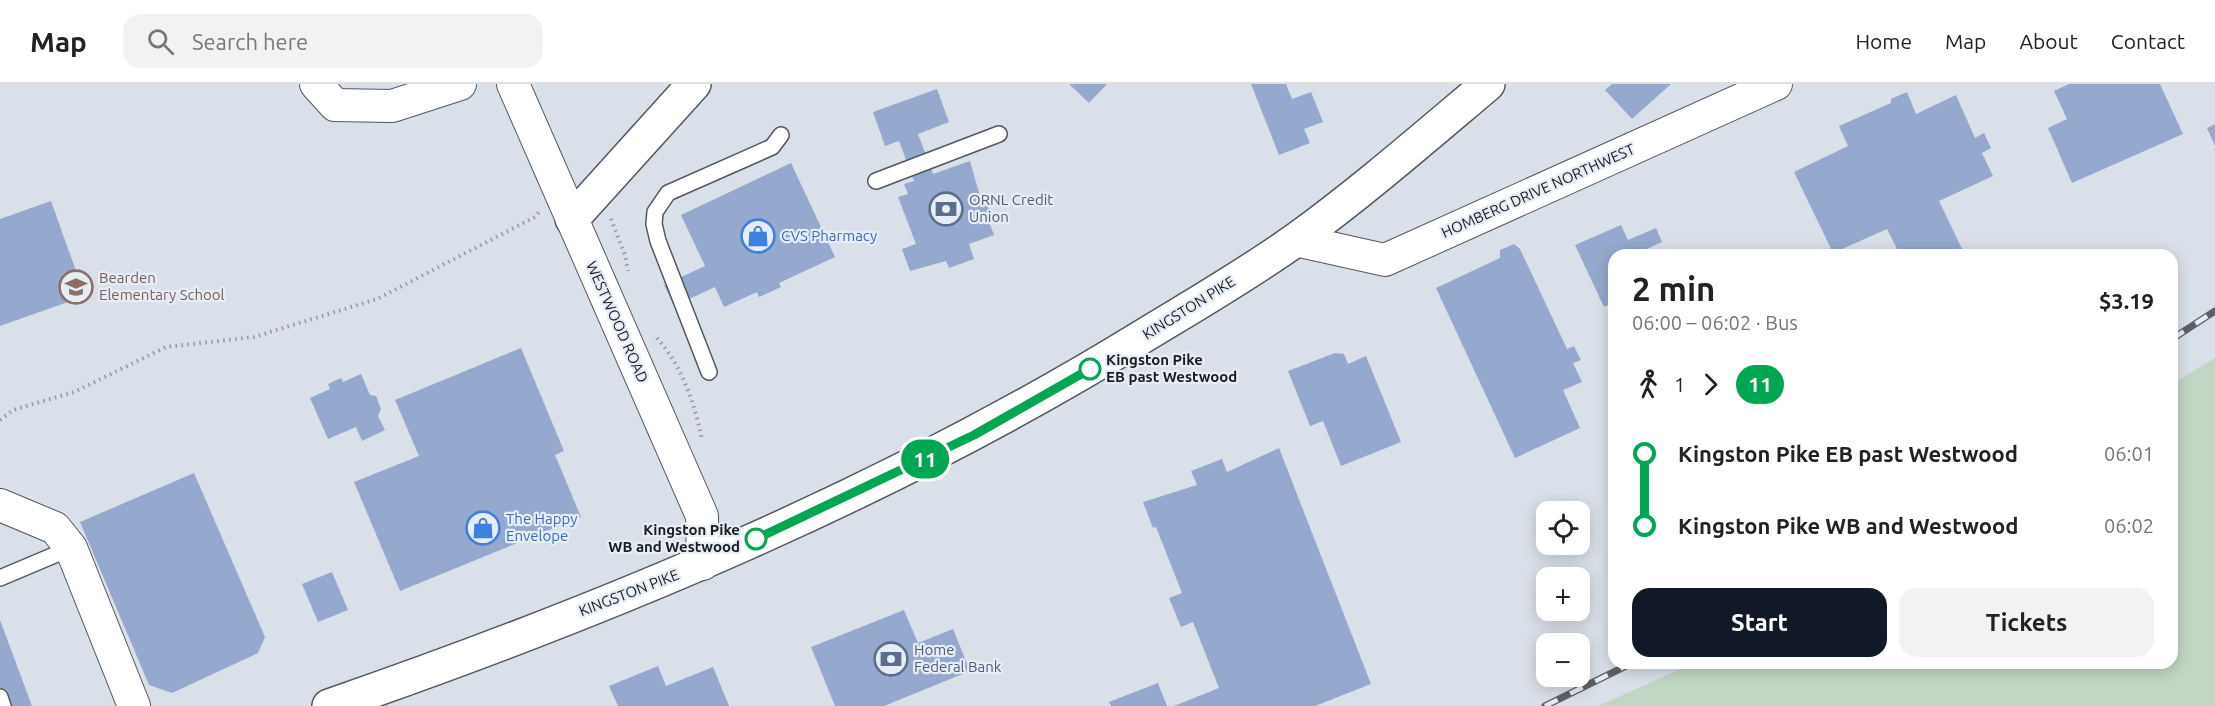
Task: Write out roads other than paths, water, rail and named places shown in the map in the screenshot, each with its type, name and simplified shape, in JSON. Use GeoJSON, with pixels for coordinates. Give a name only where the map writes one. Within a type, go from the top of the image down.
{"type":"FeatureCollection","features":[{"type":"Feature","properties":{"kind":"main road"},"geometry":{"type":"LineString","coordinates":[[565,205],[694,84]]}},
{"type":"Feature","properties":{"kind":"main road","name":"KINGSTON PIKE"},"geometry":{"type":"LineString","coordinates":[[329,706],[407,679],[703,564],[974,435],[1064,385],[1295,240],[1371,183],[1488,84]]}},
{"type":"Feature","properties":{"kind":"street"},"geometry":{"type":"LineString","coordinates":[[316,84],[335,105],[392,106],[460,84]]}},
{"type":"Feature","properties":{"kind":"street","name":"WESTWOOD ROAD"},"geometry":{"type":"LineString","coordinates":[[513,84],[702,516],[703,564]]}},
{"type":"Feature","properties":{"kind":"street","name":"HOMBERG DRIVE NORTHWEST"},"geometry":{"type":"LineString","coordinates":[[1295,240],[1385,260],[1776,84]]}},
{"type":"Feature","properties":{"kind":"street"},"geometry":{"type":"LineString","coordinates":[[0,506],[15,510],[55,528],[71,548],[135,706]]}},
{"type":"Feature","properties":{"kind":"lane"},"geometry":{"type":"LineString","coordinates":[[876,181],[999,134]]}},
{"type":"Feature","properties":{"kind":"lane"},"geometry":{"type":"LineString","coordinates":[[709,372],[658,241],[654,225],[655,212],[660,201],[676,187],[772,147],[781,135]]}},
{"type":"Feature","properties":{"kind":"lane"},"geometry":{"type":"LineString","coordinates":[[0,578],[71,548]]}},
{"type":"Feature","properties":{"kind":"lane"},"geometry":{"type":"LineString","coordinates":[[0,697],[3,706]]}},
{"type":"Feature","properties":{"kind":"railway"},"geometry":{"type":"LineString","coordinates":[[2178,335],[2215,311]]}},
{"type":"Feature","properties":{"kind":"railway"},"geometry":{"type":"LineString","coordinates":[[1545,706],[1620,669]]}},
{"type":"Feature","properties":{"kind":"place","name":"ORNL Credit Union"},"geometry":{"type":"Point","coordinates":[946,209]}},
{"type":"Feature","properties":{"kind":"place","name":"CVS Pharmacy"},"geometry":{"type":"Point","coordinates":[758,236]}},
{"type":"Feature","properties":{"kind":"place","name":"Bearden Elementary School"},"geometry":{"type":"Point","coordinates":[76,287]}},
{"type":"Feature","properties":{"kind":"place","name":"Kingston Pike EB past Westwood"},"geometry":{"type":"Point","coordinates":[1090,369]}},
{"type":"Feature","properties":{"kind":"place","name":"The Happy Envelope"},"geometry":{"type":"Point","coordinates":[483,528]}},
{"type":"Feature","properties":{"kind":"place","name":"Kingston Pike WB and Westwood"},"geometry":{"type":"Point","coordinates":[756,539]}},
{"type":"Feature","properties":{"kind":"place","name":"Home Federal Bank"},"geometry":{"type":"Point","coordinates":[891,659]}}]}
